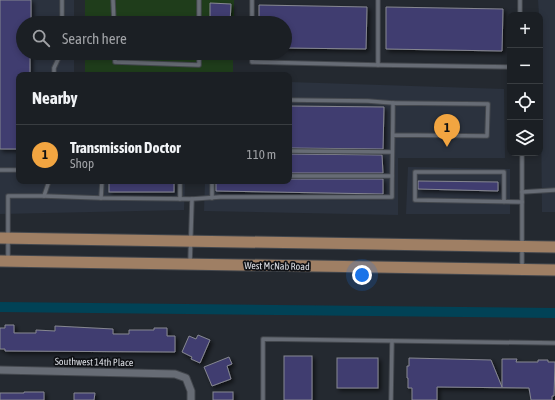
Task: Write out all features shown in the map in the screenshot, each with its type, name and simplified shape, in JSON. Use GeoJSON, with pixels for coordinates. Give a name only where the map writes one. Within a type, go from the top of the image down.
{"type":"FeatureCollection","features":[{"type":"Feature","properties":{"kind":"main road"},"geometry":{"type":"LineString","coordinates":[[4,238],[555,248]]}},
{"type":"Feature","properties":{"kind":"main road","name":"West McNab Road"},"geometry":{"type":"LineString","coordinates":[[4,261],[555,270]]}},
{"type":"Feature","properties":{"kind":"street","name":"Southwest 14th Place"},"geometry":{"type":"LineString","coordinates":[[0,370],[175,374],[186,378],[191,391],[191,400]]}},
{"type":"Feature","properties":{"kind":"lane"},"geometry":{"type":"LineString","coordinates":[[62,0],[62,16]]}},
{"type":"Feature","properties":{"kind":"lane"},"geometry":{"type":"LineString","coordinates":[[113,0],[114,16]]}},
{"type":"Feature","properties":{"kind":"lane"},"geometry":{"type":"LineString","coordinates":[[199,0],[199,16]]}},
{"type":"Feature","properties":{"kind":"lane"},"geometry":{"type":"LineString","coordinates":[[252,0],[252,16]]}},
{"type":"Feature","properties":{"kind":"lane"},"geometry":{"type":"LineString","coordinates":[[378,0],[378,66]]}},
{"type":"Feature","properties":{"kind":"lane"},"geometry":{"type":"LineString","coordinates":[[520,0],[520,12]]}},
{"type":"Feature","properties":{"kind":"lane"},"geometry":{"type":"LineString","coordinates":[[54,72],[58,60]]}},
{"type":"Feature","properties":{"kind":"lane"},"geometry":{"type":"LineString","coordinates":[[115,60],[115,62],[198,65],[198,60]]}},
{"type":"Feature","properties":{"kind":"lane"},"geometry":{"type":"LineString","coordinates":[[252,60],[252,62],[378,66],[507,67]]}},
{"type":"Feature","properties":{"kind":"lane"},"geometry":{"type":"LineString","coordinates":[[292,100],[488,104],[487,136],[393,135]]}},
{"type":"Feature","properties":{"kind":"lane"},"geometry":{"type":"LineString","coordinates":[[4,261],[4,238],[8,196],[180,199],[392,197],[393,103]]}},
{"type":"Feature","properties":{"kind":"lane"},"geometry":{"type":"LineString","coordinates":[[292,151],[392,152]]}},
{"type":"Feature","properties":{"kind":"lane"},"geometry":{"type":"LineString","coordinates":[[522,156],[522,270]]}},
{"type":"Feature","properties":{"kind":"lane"},"geometry":{"type":"LineString","coordinates":[[0,170],[16,170]]}},
{"type":"Feature","properties":{"kind":"lane"},"geometry":{"type":"LineString","coordinates":[[504,202],[504,172],[415,172],[415,200],[504,202],[522,202]]}},
{"type":"Feature","properties":{"kind":"lane"},"geometry":{"type":"LineString","coordinates":[[292,176],[392,176]]}},
{"type":"Feature","properties":{"kind":"lane"},"geometry":{"type":"LineString","coordinates":[[44,196],[48,184]]}},
{"type":"Feature","properties":{"kind":"lane"},"geometry":{"type":"LineString","coordinates":[[101,198],[102,184]]}},
{"type":"Feature","properties":{"kind":"lane"},"geometry":{"type":"LineString","coordinates":[[180,184],[180,199]]}},
{"type":"Feature","properties":{"kind":"lane"},"geometry":{"type":"LineString","coordinates":[[212,184],[212,198]]}},
{"type":"Feature","properties":{"kind":"lane"},"geometry":{"type":"LineString","coordinates":[[522,192],[555,190]]}},
{"type":"Feature","properties":{"kind":"lane"},"geometry":{"type":"LineString","coordinates":[[190,264],[192,242],[192,199]]}},
{"type":"Feature","properties":{"kind":"lane"},"geometry":{"type":"LineString","coordinates":[[263,400],[263,339],[555,343]]}},
{"type":"Feature","properties":{"kind":"lane"},"geometry":{"type":"LineString","coordinates":[[392,341],[392,400]]}},
{"type":"Feature","properties":{"kind":"shaded area"},"geometry":{"type":"Polygon","coordinates":[[[0,0],[74,0],[74,16],[16,16],[16,60],[74,60],[74,72],[16,72],[16,184],[185,184],[184,210],[0,214],[0,0]]]}},
{"type":"Feature","properties":{"kind":"shaded area"},"geometry":{"type":"Polygon","coordinates":[[[538,0],[555,0],[555,212],[542,212],[543,12],[539,12],[538,0]]]}},
{"type":"Feature","properties":{"kind":"shaded area"},"geometry":{"type":"Polygon","coordinates":[[[292,82],[504,89],[505,158],[398,158],[398,215],[204,211],[205,184],[292,184],[292,82]]]}},
{"type":"Feature","properties":{"kind":"shaded area"},"geometry":{"type":"Polygon","coordinates":[[[408,167],[510,169],[510,214],[406,214],[408,167]]]}},
{"type":"Feature","properties":{"kind":"green space"},"geometry":{"type":"Polygon","coordinates":[[[85,0],[234,0],[234,16],[85,16],[85,0]]]}},
{"type":"Feature","properties":{"kind":"green space"},"geometry":{"type":"Polygon","coordinates":[[[85,60],[233,60],[233,72],[85,72],[85,60]]]}},
{"type":"Feature","properties":{"kind":"building"},"geometry":{"type":"Polygon","coordinates":[[[0,0],[31,0],[31,16],[16,16],[16,60],[30,60],[30,72],[16,72],[16,149],[0,149],[0,0]]]}},
{"type":"Feature","properties":{"kind":"building"},"geometry":{"type":"Polygon","coordinates":[[[210,3],[231,4],[230,16],[210,16],[210,3]]]}},
{"type":"Feature","properties":{"kind":"building"},"geometry":{"type":"Polygon","coordinates":[[[259,5],[367,7],[366,49],[292,48],[292,16],[259,16],[259,5]]]}},
{"type":"Feature","properties":{"kind":"building"},"geometry":{"type":"Polygon","coordinates":[[[386,7],[503,9],[502,51],[386,49],[386,7]]]}},
{"type":"Feature","properties":{"kind":"building"},"geometry":{"type":"Polygon","coordinates":[[[292,106],[384,107],[383,149],[292,148],[292,106]]]}},
{"type":"Feature","properties":{"kind":"building"},"geometry":{"type":"Polygon","coordinates":[[[292,154],[382,155],[383,173],[292,173],[292,154]]]}},
{"type":"Feature","properties":{"kind":"building"},"geometry":{"type":"Polygon","coordinates":[[[292,179],[383,179],[383,194],[216,191],[216,184],[292,184],[292,179]]]}},
{"type":"Feature","properties":{"kind":"building"},"geometry":{"type":"Polygon","coordinates":[[[418,181],[498,182],[498,191],[418,189],[418,181]]]}},
{"type":"Feature","properties":{"kind":"building"},"geometry":{"type":"Polygon","coordinates":[[[109,184],[174,184],[174,192],[109,192],[109,184]]]}},
{"type":"Feature","properties":{"kind":"building"},"geometry":{"type":"Polygon","coordinates":[[[5,325],[14,325],[14,333],[36,333],[36,330],[55,331],[55,326],[113,329],[113,334],[129,334],[129,330],[154,330],[154,328],[167,328],[167,336],[175,336],[175,352],[5,351],[5,349],[0,349],[0,328],[5,328],[5,325]]]}},
{"type":"Feature","properties":{"kind":"building"},"geometry":{"type":"Polygon","coordinates":[[[198,335],[210,340],[200,363],[191,359],[192,357],[182,352],[189,336],[196,339],[198,335]]]}},
{"type":"Feature","properties":{"kind":"building"},"geometry":{"type":"Polygon","coordinates":[[[284,356],[312,356],[312,400],[284,400],[284,356]]]}},
{"type":"Feature","properties":{"kind":"building"},"geometry":{"type":"Polygon","coordinates":[[[229,357],[232,364],[227,366],[231,379],[212,386],[204,367],[229,357]]]}},
{"type":"Feature","properties":{"kind":"building"},"geometry":{"type":"Polygon","coordinates":[[[337,358],[378,358],[378,388],[337,388],[337,358]]]}},
{"type":"Feature","properties":{"kind":"building"},"geometry":{"type":"Polygon","coordinates":[[[409,358],[491,360],[502,387],[502,359],[517,359],[516,362],[538,362],[538,360],[548,360],[548,362],[555,362],[554,396],[552,396],[552,400],[531,400],[529,388],[437,387],[437,400],[412,400],[412,388],[408,388],[407,378],[409,358]]]}},
{"type":"Feature","properties":{"kind":"building"},"geometry":{"type":"Polygon","coordinates":[[[44,392],[44,400],[0,400],[0,393],[44,392]]]}},
{"type":"Feature","properties":{"kind":"building"},"geometry":{"type":"Polygon","coordinates":[[[213,392],[233,392],[233,400],[213,400],[213,392]]]}},
{"type":"Feature","properties":{"kind":"building"},"geometry":{"type":"Polygon","coordinates":[[[74,393],[95,393],[94,400],[74,400],[74,393]]]}},
{"type":"Feature","properties":{"kind":"waterway"},"geometry":{"type":"LineString","coordinates":[[0,307],[555,313]]}},
{"type":"Feature","properties":{"kind":"place","name":"Transmission Doctor"},"geometry":{"type":"Point","coordinates":[447,147]}}]}
